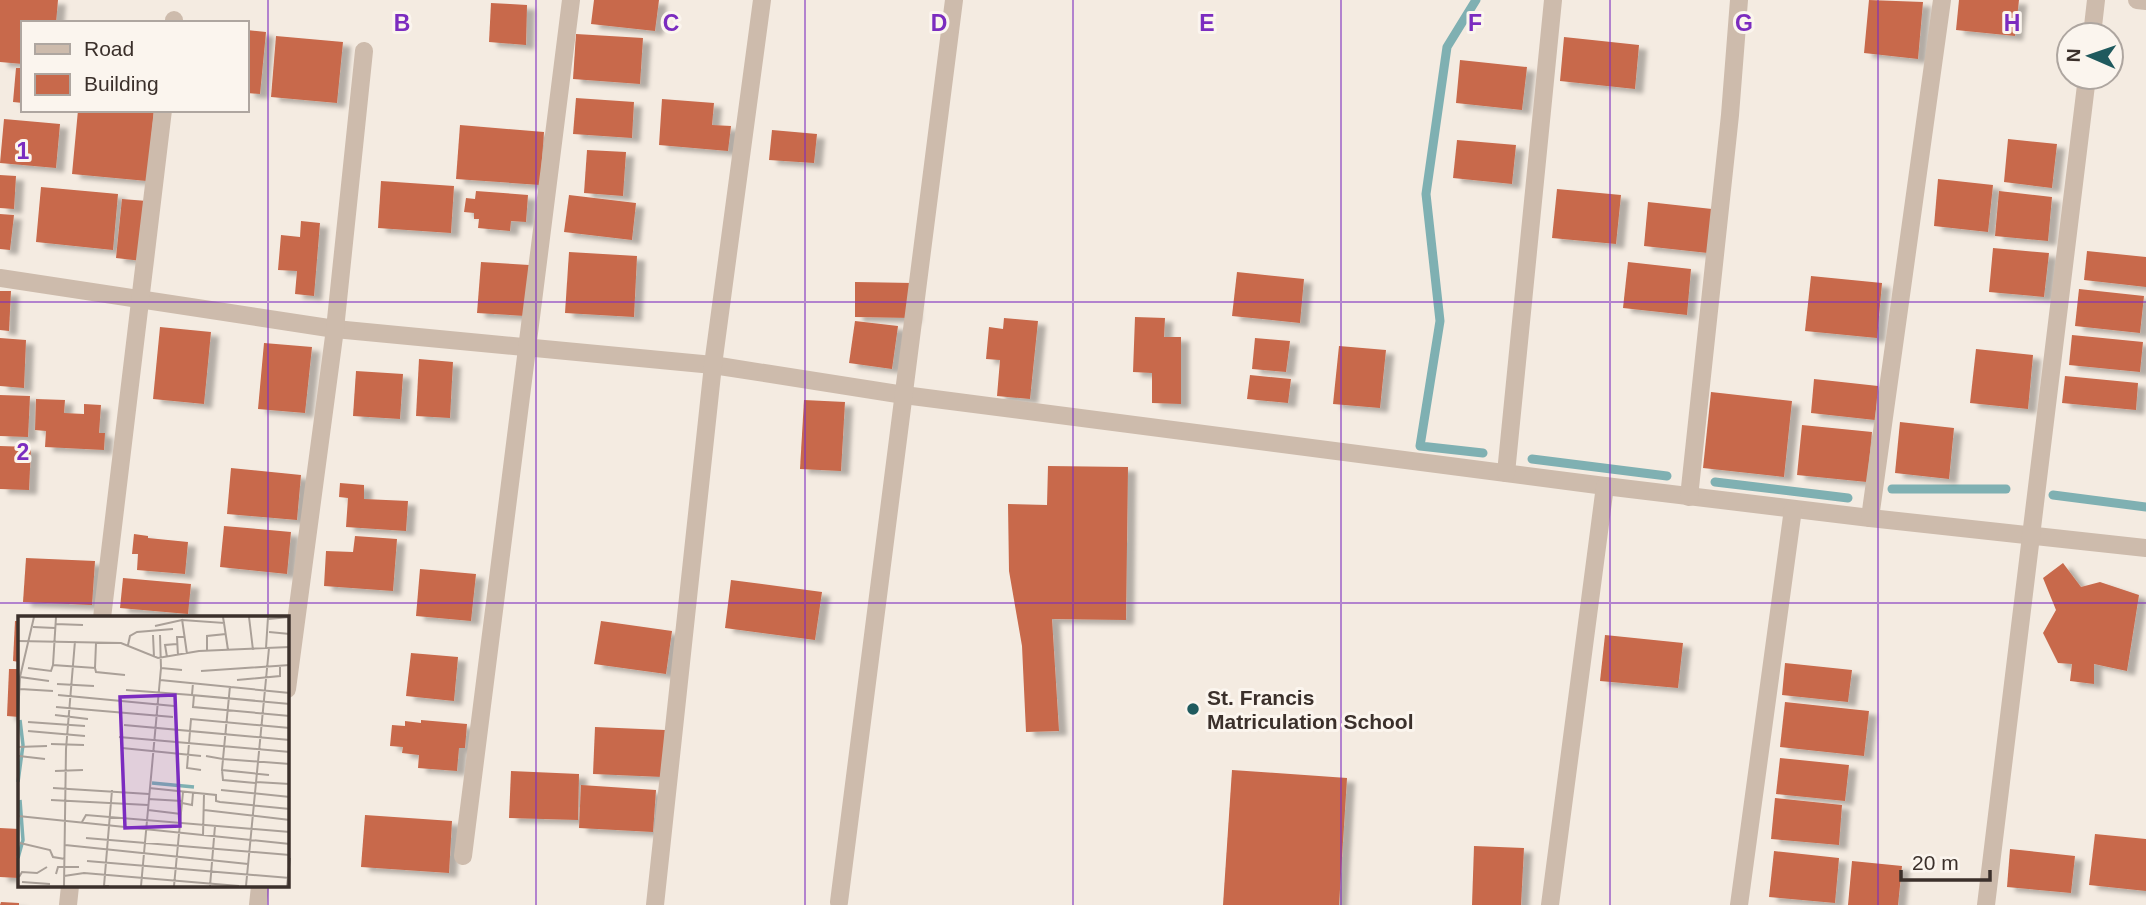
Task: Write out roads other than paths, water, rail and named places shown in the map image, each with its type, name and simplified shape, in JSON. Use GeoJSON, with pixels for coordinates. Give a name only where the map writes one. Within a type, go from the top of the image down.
{"type":"FeatureCollection","features":[{"type":"Feature","properties":{"kind":"street"},"geometry":{"type":"LineString","coordinates":[[463,856],[570,0]]}},
{"type":"Feature","properties":{"kind":"street"},"geometry":{"type":"LineString","coordinates":[[655,905],[713,365],[762,0]]}},
{"type":"Feature","properties":{"kind":"street"},"geometry":{"type":"LineString","coordinates":[[839,902],[954,0]]}},
{"type":"Feature","properties":{"kind":"street"},"geometry":{"type":"LineString","coordinates":[[1506,473],[1553,0]]}},
{"type":"Feature","properties":{"kind":"street"},"geometry":{"type":"LineString","coordinates":[[1689,497],[1730,116],[1739,0]]}},
{"type":"Feature","properties":{"kind":"street"},"geometry":{"type":"LineString","coordinates":[[1870,518],[1942,0]]}},
{"type":"Feature","properties":{"kind":"street"},"geometry":{"type":"LineString","coordinates":[[2094,21],[2096,0]]}},
{"type":"Feature","properties":{"kind":"street"},"geometry":{"type":"LineString","coordinates":[[2137,0],[2146,1]]}},
{"type":"Feature","properties":{"kind":"street"},"geometry":{"type":"LineString","coordinates":[[289,674],[335,329],[364,51]]}},
{"type":"Feature","properties":{"kind":"street"},"geometry":{"type":"LineString","coordinates":[[1986,905],[2085,91]]}},
{"type":"Feature","properties":{"kind":"street"},"geometry":{"type":"LineString","coordinates":[[102,616],[163,112]]}},
{"type":"Feature","properties":{"kind":"street"},"geometry":{"type":"LineString","coordinates":[[0,278],[335,329],[713,365],[904,395],[1689,497],[2146,548]]}},
{"type":"Feature","properties":{"kind":"street"},"geometry":{"type":"LineString","coordinates":[[1550,905],[1605,486]]}},
{"type":"Feature","properties":{"kind":"street"},"geometry":{"type":"LineString","coordinates":[[1739,905],[1793,509]]}},
{"type":"Feature","properties":{"kind":"waterway"},"geometry":{"type":"LineString","coordinates":[[1476,0],[1447,47],[1426,194],[1440,321],[1420,446],[1483,453]]}},
{"type":"Feature","properties":{"kind":"waterway"},"geometry":{"type":"LineString","coordinates":[[1532,459],[1667,476]]}},
{"type":"Feature","properties":{"kind":"waterway"},"geometry":{"type":"LineString","coordinates":[[1715,482],[1848,498]]}},
{"type":"Feature","properties":{"kind":"waterway"},"geometry":{"type":"LineString","coordinates":[[1892,489],[2006,489]]}},
{"type":"Feature","properties":{"kind":"waterway"},"geometry":{"type":"LineString","coordinates":[[2053,495],[2146,507]]}},
{"type":"Feature","properties":{"kind":"place","name":"St. Francis Matriculation School"},"geometry":{"type":"Point","coordinates":[1193,709]}}]}
